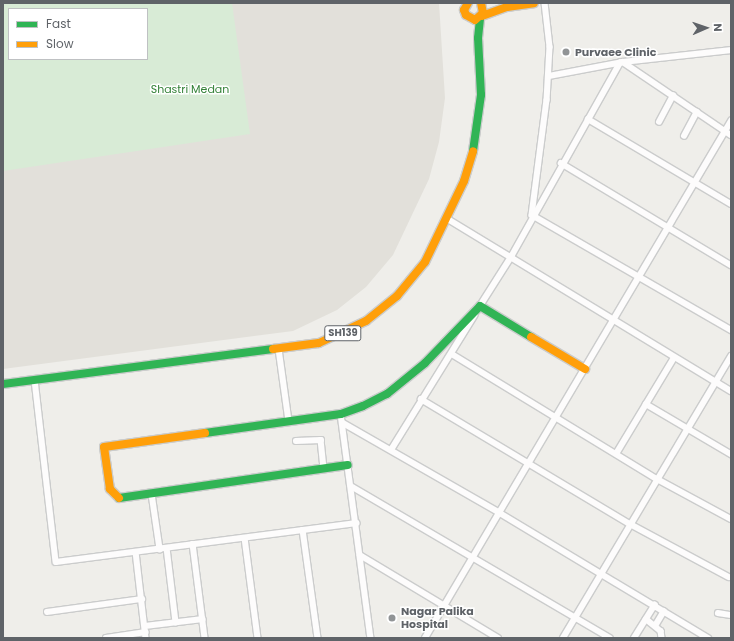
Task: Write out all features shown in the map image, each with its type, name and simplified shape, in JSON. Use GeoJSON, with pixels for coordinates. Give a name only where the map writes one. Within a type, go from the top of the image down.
{"type":"FeatureCollection","features":[{"type":"Feature","properties":{"kind":"main road"},"geometry":{"type":"LineString","coordinates":[[468,3],[465,13],[470,19],[481,17],[507,7],[534,3]]}},
{"type":"Feature","properties":{"kind":"main road"},"geometry":{"type":"LineString","coordinates":[[481,17],[481,4],[507,7]]}},
{"type":"Feature","properties":{"kind":"main road","name":"SH139"},"geometry":{"type":"LineString","coordinates":[[3,384],[319,343],[366,321],[397,296],[425,262],[448,219],[464,181],[475,142],[481,95],[478,38],[481,17]]}},
{"type":"Feature","properties":{"kind":"main road","name":"SH139"},"geometry":{"type":"LineString","coordinates":[[470,19],[478,38]]}},
{"type":"Feature","properties":{"kind":"main road"},"geometry":{"type":"LineString","coordinates":[[348,465],[124,498],[114,495],[110,489],[104,447],[342,414],[387,394],[425,363],[480,306],[585,368]]}},
{"type":"Feature","properties":{"kind":"street"},"geometry":{"type":"LineString","coordinates":[[532,215],[544,138],[549,76],[550,47],[545,3]]}},
{"type":"Feature","properties":{"kind":"street"},"geometry":{"type":"LineString","coordinates":[[549,76],[622,63],[731,50]]}},
{"type":"Feature","properties":{"kind":"street"},"geometry":{"type":"LineString","coordinates":[[622,63],[731,134]]}},
{"type":"Feature","properties":{"kind":"street"},"geometry":{"type":"LineString","coordinates":[[391,450],[421,399],[452,354],[511,257],[532,215],[622,63]]}},
{"type":"Feature","properties":{"kind":"street"},"geometry":{"type":"LineString","coordinates":[[659,122],[673,96]]}},
{"type":"Feature","properties":{"kind":"street"},"geometry":{"type":"LineString","coordinates":[[684,136],[697,112]]}},
{"type":"Feature","properties":{"kind":"street"},"geometry":{"type":"LineString","coordinates":[[588,119],[731,204]]}},
{"type":"Feature","properties":{"kind":"street"},"geometry":{"type":"LineString","coordinates":[[425,638],[445,607],[731,121]]}},
{"type":"Feature","properties":{"kind":"street"},"geometry":{"type":"LineString","coordinates":[[562,163],[731,265]]}},
{"type":"Feature","properties":{"kind":"street"},"geometry":{"type":"LineString","coordinates":[[532,215],[731,330]]}},
{"type":"Feature","properties":{"kind":"street"},"geometry":{"type":"LineString","coordinates":[[448,219],[715,383],[731,391]]}},
{"type":"Feature","properties":{"kind":"street"},"geometry":{"type":"LineString","coordinates":[[279,349],[289,421]]}},
{"type":"Feature","properties":{"kind":"street"},"geometry":{"type":"LineString","coordinates":[[452,354],[657,479],[731,519]]}},
{"type":"Feature","properties":{"kind":"street"},"geometry":{"type":"LineString","coordinates":[[563,638],[600,572],[731,356]]}},
{"type":"Feature","properties":{"kind":"street"},"geometry":{"type":"LineString","coordinates":[[616,454],[674,358]]}},
{"type":"Feature","properties":{"kind":"street"},"geometry":{"type":"LineString","coordinates":[[35,380],[56,562],[356,523]]}},
{"type":"Feature","properties":{"kind":"street"},"geometry":{"type":"LineString","coordinates":[[421,399],[630,524],[729,577]]}},
{"type":"Feature","properties":{"kind":"street"},"geometry":{"type":"LineString","coordinates":[[646,404],[731,454]]}},
{"type":"Feature","properties":{"kind":"street"},"geometry":{"type":"LineString","coordinates":[[342,414],[371,638]]}},
{"type":"Feature","properties":{"kind":"street"},"geometry":{"type":"LineString","coordinates":[[343,423],[500,513],[708,638]]}},
{"type":"Feature","properties":{"kind":"street"},"geometry":{"type":"LineString","coordinates":[[296,441],[321,440],[324,468]]}},
{"type":"Feature","properties":{"kind":"street"},"geometry":{"type":"LineString","coordinates":[[351,486],[473,559],[610,638]]}},
{"type":"Feature","properties":{"kind":"street"},"geometry":{"type":"LineString","coordinates":[[152,494],[160,549]]}},
{"type":"Feature","properties":{"kind":"street"},"geometry":{"type":"LineString","coordinates":[[303,530],[318,638]]}},
{"type":"Feature","properties":{"kind":"street"},"geometry":{"type":"LineString","coordinates":[[245,538],[258,638]]}},
{"type":"Feature","properties":{"kind":"street"},"geometry":{"type":"LineString","coordinates":[[193,544],[205,638]]}},
{"type":"Feature","properties":{"kind":"street"},"geometry":{"type":"LineString","coordinates":[[167,548],[176,622]]}},
{"type":"Feature","properties":{"kind":"street"},"geometry":{"type":"LineString","coordinates":[[136,552],[146,632]]}},
{"type":"Feature","properties":{"kind":"street"},"geometry":{"type":"LineString","coordinates":[[360,555],[498,638]]}},
{"type":"Feature","properties":{"kind":"street"},"geometry":{"type":"LineString","coordinates":[[47,612],[142,599]]}},
{"type":"Feature","properties":{"kind":"street"},"geometry":{"type":"LineString","coordinates":[[634,638],[655,606]]}},
{"type":"Feature","properties":{"kind":"street"},"geometry":{"type":"LineString","coordinates":[[655,626],[664,611]]}},
{"type":"Feature","properties":{"kind":"street"},"geometry":{"type":"LineString","coordinates":[[718,613],[731,615]]}},
{"type":"Feature","properties":{"kind":"street"},"geometry":{"type":"LineString","coordinates":[[106,638],[146,632],[176,622],[203,619]]}},
{"type":"Feature","properties":{"kind":"street"},"geometry":{"type":"LineString","coordinates":[[646,619],[661,631],[662,638]]}},
{"type":"Feature","properties":{"kind":"street"},"geometry":{"type":"LineString","coordinates":[[696,638],[700,633]]}},
{"type":"Feature","properties":{"kind":"shaded area"},"geometry":{"type":"Polygon","coordinates":[[[3,3],[439,3],[445,98],[439,142],[429,179],[393,255],[366,287],[337,310],[293,331],[3,369],[3,3]]]}},
{"type":"Feature","properties":{"kind":"green space","name":"Shastri Medan"},"geometry":{"type":"Polygon","coordinates":[[[3,3],[232,3],[250,134],[3,171],[3,3]]]}},
{"type":"Feature","properties":{"kind":"traffic: fast"},"geometry":{"type":"LineString","coordinates":[[473,151],[481,95],[478,38],[480,18]]}},
{"type":"Feature","properties":{"kind":"traffic: fast"},"geometry":{"type":"LineString","coordinates":[[205,433],[341,414],[363,406],[387,394],[425,363],[480,306],[531,337]]}},
{"type":"Feature","properties":{"kind":"traffic: fast"},"geometry":{"type":"LineString","coordinates":[[3,384],[273,349]]}},
{"type":"Feature","properties":{"kind":"traffic: fast"},"geometry":{"type":"LineString","coordinates":[[119,498],[348,465]]}},
{"type":"Feature","properties":{"kind":"traffic: slow"},"geometry":{"type":"LineString","coordinates":[[468,3],[464,10],[466,15],[475,20],[483,13],[481,3]]}},
{"type":"Feature","properties":{"kind":"traffic: slow"},"geometry":{"type":"LineString","coordinates":[[482,16],[507,7],[534,3]]}},
{"type":"Feature","properties":{"kind":"traffic: slow"},"geometry":{"type":"LineString","coordinates":[[273,349],[319,343],[366,321],[397,296],[425,262],[464,181],[473,151]]}},
{"type":"Feature","properties":{"kind":"traffic: slow"},"geometry":{"type":"LineString","coordinates":[[531,337],[585,369]]}},
{"type":"Feature","properties":{"kind":"traffic: slow"},"geometry":{"type":"LineString","coordinates":[[119,498],[110,489],[104,447],[205,433]]}},
{"type":"Feature","properties":{"kind":"place","name":"Purvaee Clinic"},"geometry":{"type":"Point","coordinates":[566,52]}},
{"type":"Feature","properties":{"kind":"place","name":"Nagar Palika Hospital"},"geometry":{"type":"Point","coordinates":[392,618]}}]}
